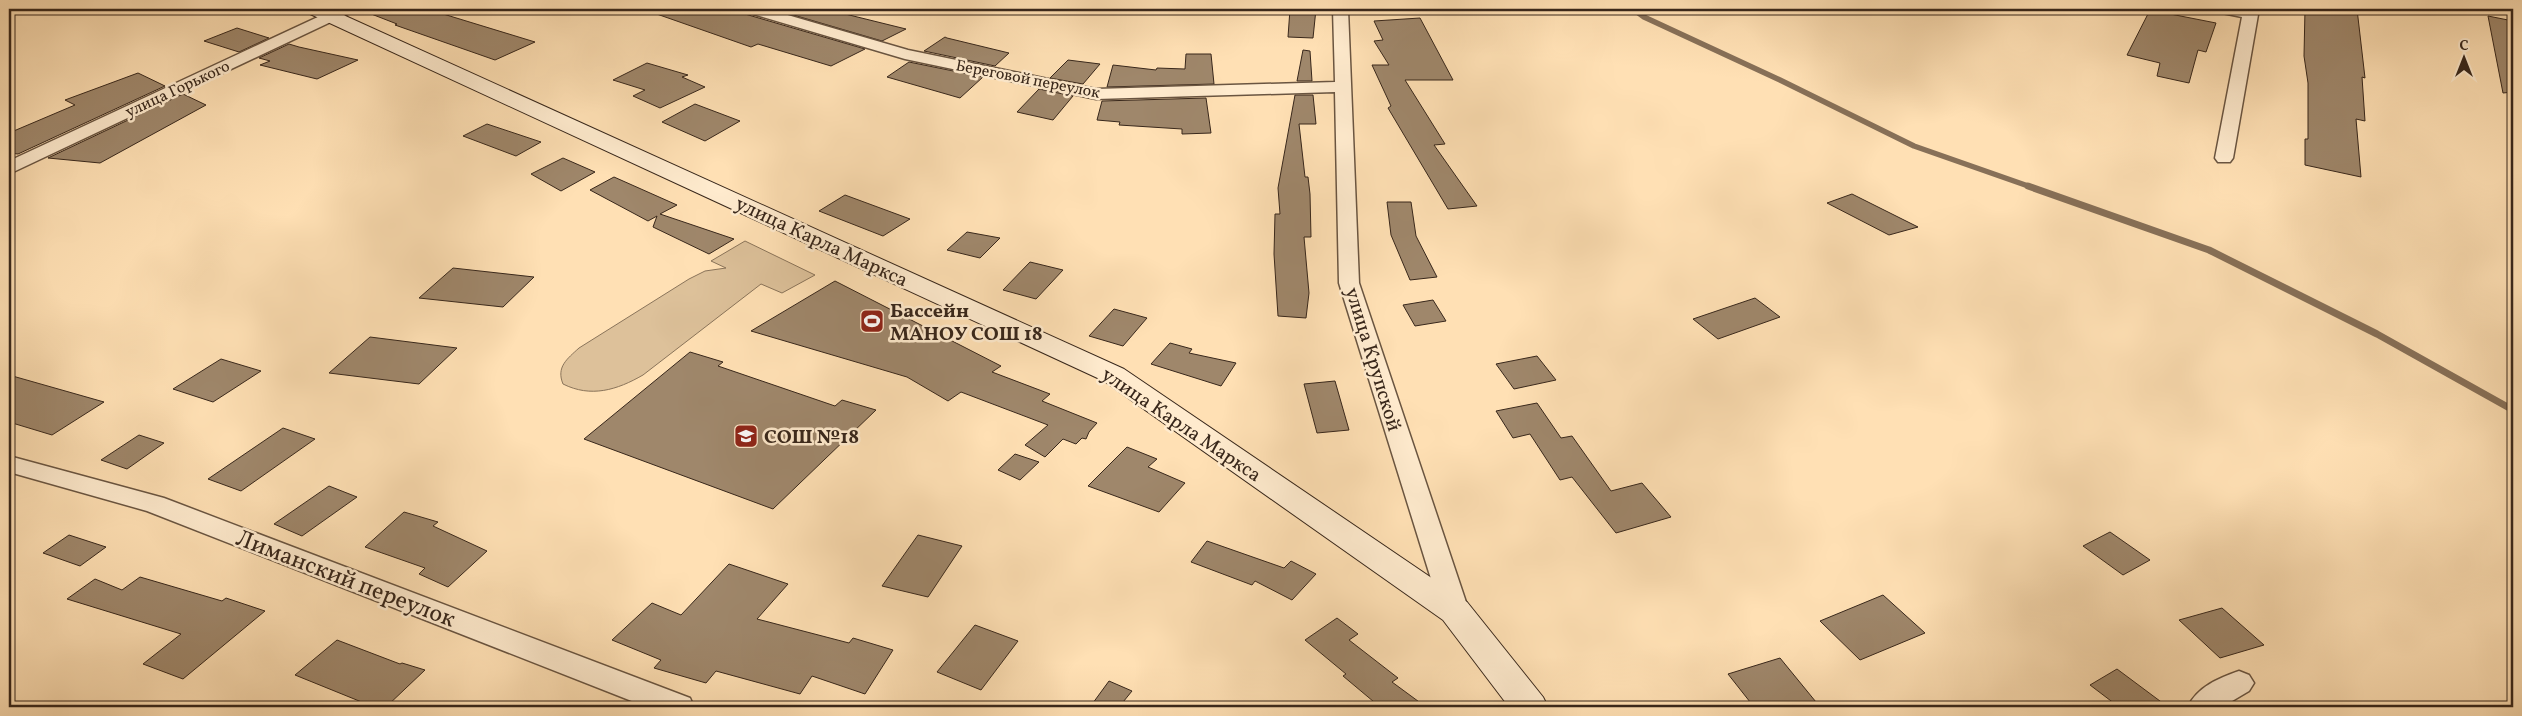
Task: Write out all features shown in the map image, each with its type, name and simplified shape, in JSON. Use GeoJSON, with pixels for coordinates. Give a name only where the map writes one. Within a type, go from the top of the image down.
{"type":"FeatureCollection","features":[{"type":"Feature","properties":{"kind":"main road","name":"улица Карла Маркса"},"geometry":{"type":"LineString","coordinates":[[331,11],[1114,376],[1455,611],[1530,707]]}},
{"type":"Feature","properties":{"kind":"street","name":"Береговой переулок"},"geometry":{"type":"LineString","coordinates":[[751,9],[905,54],[1096,94],[1343,87]]}},
{"type":"Feature","properties":{"kind":"street","name":"улица Крупской"},"geometry":{"type":"LineString","coordinates":[[1341,9],[1349,283],[1455,611]]}},
{"type":"Feature","properties":{"kind":"street"},"geometry":{"type":"LineString","coordinates":[[2222,9],[2250,11],[2224,158]]}},
{"type":"Feature","properties":{"kind":"street","name":"улица Горького"},"geometry":{"type":"LineString","coordinates":[[9,168],[331,11]]}},
{"type":"Feature","properties":{"kind":"street","name":"Лиманский переулок"},"geometry":{"type":"LineString","coordinates":[[9,464],[155,504],[679,707]]}},
{"type":"Feature","properties":{"kind":"street"},"geometry":{"type":"LineString","coordinates":[[2203,707],[2214,696],[2239,683]]}},
{"type":"Feature","properties":{"kind":"shaded area"},"geometry":{"type":"Polygon","coordinates":[[[745,241],[815,275],[782,293],[761,284],[643,375],[623,385],[604,390],[584,391],[563,384],[561,378],[562,368],[579,348],[689,279],[705,271],[726,268],[711,261],[745,241]]]}},
{"type":"Feature","properties":{"kind":"building"},"geometry":{"type":"Polygon","coordinates":[[[427,9],[535,42],[495,60],[395,25],[397,24],[361,10],[427,9]]]}},
{"type":"Feature","properties":{"kind":"building"},"geometry":{"type":"Polygon","coordinates":[[[652,9],[741,9],[745,14],[865,49],[831,66],[758,44],[751,47],[651,12],[652,9]]]}},
{"type":"Feature","properties":{"kind":"building"},"geometry":{"type":"Polygon","coordinates":[[[773,9],[825,9],[906,29],[882,41],[773,9]]]}},
{"type":"Feature","properties":{"kind":"building"},"geometry":{"type":"Polygon","coordinates":[[[1290,9],[1316,9],[1313,38],[1288,37],[1290,9]]]}},
{"type":"Feature","properties":{"kind":"building"},"geometry":{"type":"Polygon","coordinates":[[[2305,9],[2357,9],[2365,78],[2362,77],[2365,121],[2356,119],[2361,177],[2305,165],[2305,139],[2308,139],[2308,83],[2304,56],[2305,9]]]}},
{"type":"Feature","properties":{"kind":"building"},"geometry":{"type":"Polygon","coordinates":[[[2150,10],[2216,23],[2206,52],[2198,50],[2189,83],[2157,76],[2160,63],[2127,55],[2150,10]]]}},
{"type":"Feature","properties":{"kind":"building"},"geometry":{"type":"Polygon","coordinates":[[[2488,16],[2513,21],[2513,92],[2503,93],[2488,16]]]}},
{"type":"Feature","properties":{"kind":"building"},"geometry":{"type":"Polygon","coordinates":[[[1420,18],[1453,80],[1405,80],[1445,144],[1434,145],[1477,206],[1448,209],[1388,108],[1391,106],[1372,65],[1389,65],[1374,41],[1383,40],[1374,21],[1420,18]]]}},
{"type":"Feature","properties":{"kind":"building"},"geometry":{"type":"Polygon","coordinates":[[[237,28],[269,38],[239,52],[204,41],[237,28]]]}},
{"type":"Feature","properties":{"kind":"building"},"geometry":{"type":"Polygon","coordinates":[[[945,37],[1009,53],[995,66],[924,51],[945,37]]]}},
{"type":"Feature","properties":{"kind":"building"},"geometry":{"type":"Polygon","coordinates":[[[289,44],[358,60],[317,79],[260,65],[270,61],[259,58],[289,44]]]}},
{"type":"Feature","properties":{"kind":"building"},"geometry":{"type":"Polygon","coordinates":[[[1303,50],[1310,51],[1312,81],[1297,81],[1303,50]]]}},
{"type":"Feature","properties":{"kind":"building"},"geometry":{"type":"Polygon","coordinates":[[[1186,54],[1211,54],[1214,84],[1107,87],[1113,65],[1156,70],[1157,68],[1185,69],[1186,54]]]}},
{"type":"Feature","properties":{"kind":"building"},"geometry":{"type":"Polygon","coordinates":[[[1068,60],[1100,64],[1083,84],[1050,78],[1068,60]]]}},
{"type":"Feature","properties":{"kind":"building"},"geometry":{"type":"Polygon","coordinates":[[[909,62],[983,77],[960,98],[887,77],[909,62]]]}},
{"type":"Feature","properties":{"kind":"building"},"geometry":{"type":"Polygon","coordinates":[[[647,63],[688,75],[682,77],[705,87],[660,108],[633,96],[645,90],[613,80],[647,63]]]}},
{"type":"Feature","properties":{"kind":"building"},"geometry":{"type":"Polygon","coordinates":[[[138,73],[165,86],[18,154],[9,153],[9,133],[75,105],[65,100],[138,73]]]}},
{"type":"Feature","properties":{"kind":"building"},"geometry":{"type":"Polygon","coordinates":[[[1039,89],[1073,96],[1053,120],[1017,112],[1039,89]]]}},
{"type":"Feature","properties":{"kind":"building"},"geometry":{"type":"Polygon","coordinates":[[[183,94],[206,105],[100,163],[48,158],[183,94]]]}},
{"type":"Feature","properties":{"kind":"building"},"geometry":{"type":"Polygon","coordinates":[[[1295,95],[1313,95],[1316,124],[1299,124],[1305,177],[1308,177],[1310,194],[1311,237],[1304,237],[1309,293],[1306,318],[1278,316],[1274,254],[1275,214],[1280,214],[1278,188],[1295,95]]]}},
{"type":"Feature","properties":{"kind":"building"},"geometry":{"type":"Polygon","coordinates":[[[1206,98],[1211,133],[1182,134],[1182,129],[1119,125],[1120,122],[1097,120],[1102,101],[1206,98]]]}},
{"type":"Feature","properties":{"kind":"building"},"geometry":{"type":"Polygon","coordinates":[[[695,104],[740,121],[705,141],[662,122],[695,104]]]}},
{"type":"Feature","properties":{"kind":"building"},"geometry":{"type":"Polygon","coordinates":[[[487,124],[541,142],[516,156],[463,136],[487,124]]]}},
{"type":"Feature","properties":{"kind":"building"},"geometry":{"type":"Polygon","coordinates":[[[563,158],[595,172],[561,191],[531,174],[563,158]]]}},
{"type":"Feature","properties":{"kind":"building"},"geometry":{"type":"Polygon","coordinates":[[[614,177],[677,205],[660,214],[734,239],[709,254],[653,227],[657,216],[648,221],[590,190],[614,177]]]}},
{"type":"Feature","properties":{"kind":"building"},"geometry":{"type":"Polygon","coordinates":[[[1852,194],[1918,227],[1889,235],[1827,203],[1852,194]]]}},
{"type":"Feature","properties":{"kind":"building"},"geometry":{"type":"Polygon","coordinates":[[[845,195],[910,219],[883,236],[819,211],[845,195]]]}},
{"type":"Feature","properties":{"kind":"building"},"geometry":{"type":"Polygon","coordinates":[[[1387,202],[1411,202],[1416,236],[1437,277],[1410,280],[1391,235],[1387,202]]]}},
{"type":"Feature","properties":{"kind":"building"},"geometry":{"type":"Polygon","coordinates":[[[967,232],[1000,238],[980,258],[947,250],[967,232]]]}},
{"type":"Feature","properties":{"kind":"building"},"geometry":{"type":"Polygon","coordinates":[[[1030,262],[1063,270],[1036,299],[1003,290],[1030,262]]]}},
{"type":"Feature","properties":{"kind":"building"},"geometry":{"type":"Polygon","coordinates":[[[453,268],[534,277],[503,307],[419,298],[453,268]]]}},
{"type":"Feature","properties":{"kind":"building"},"geometry":{"type":"Polygon","coordinates":[[[835,281],[1001,366],[992,372],[1050,394],[1042,401],[1097,423],[1086,439],[1082,438],[1076,444],[1063,439],[1045,457],[1025,445],[1048,425],[961,392],[948,401],[907,377],[751,331],[835,281]]]}},
{"type":"Feature","properties":{"kind":"building"},"geometry":{"type":"Polygon","coordinates":[[[1755,298],[1780,317],[1718,339],[1693,319],[1755,298]]]}},
{"type":"Feature","properties":{"kind":"building"},"geometry":{"type":"Polygon","coordinates":[[[1433,300],[1446,321],[1415,326],[1403,305],[1433,300]]]}},
{"type":"Feature","properties":{"kind":"building"},"geometry":{"type":"Polygon","coordinates":[[[1114,309],[1147,318],[1123,346],[1089,336],[1114,309]]]}},
{"type":"Feature","properties":{"kind":"building"},"geometry":{"type":"Polygon","coordinates":[[[370,337],[457,348],[419,384],[329,373],[370,337]]]}},
{"type":"Feature","properties":{"kind":"building"},"geometry":{"type":"Polygon","coordinates":[[[1170,343],[1192,349],[1189,353],[1236,363],[1221,386],[1151,364],[1170,343]]]}},
{"type":"Feature","properties":{"kind":"building"},"geometry":{"type":"Polygon","coordinates":[[[690,352],[723,362],[718,366],[835,406],[842,400],[876,410],[773,509],[584,439],[690,352]]]}},
{"type":"Feature","properties":{"kind":"building"},"geometry":{"type":"Polygon","coordinates":[[[1537,356],[1556,380],[1514,389],[1496,364],[1537,356]]]}},
{"type":"Feature","properties":{"kind":"building"},"geometry":{"type":"Polygon","coordinates":[[[221,359],[261,371],[213,402],[173,389],[221,359]]]}},
{"type":"Feature","properties":{"kind":"building"},"geometry":{"type":"Polygon","coordinates":[[[9,375],[104,402],[52,435],[9,422],[9,375]]]}},
{"type":"Feature","properties":{"kind":"building"},"geometry":{"type":"Polygon","coordinates":[[[1335,381],[1349,430],[1317,433],[1304,384],[1335,381]]]}},
{"type":"Feature","properties":{"kind":"building"},"geometry":{"type":"Polygon","coordinates":[[[1537,403],[1561,438],[1572,436],[1611,491],[1642,483],[1671,517],[1616,533],[1572,477],[1560,480],[1530,434],[1513,438],[1496,411],[1537,403]]]}},
{"type":"Feature","properties":{"kind":"building"},"geometry":{"type":"Polygon","coordinates":[[[283,428],[315,439],[241,491],[208,479],[283,428]]]}},
{"type":"Feature","properties":{"kind":"building"},"geometry":{"type":"Polygon","coordinates":[[[139,435],[164,443],[127,469],[101,460],[139,435]]]}},
{"type":"Feature","properties":{"kind":"building"},"geometry":{"type":"Polygon","coordinates":[[[1127,447],[1157,459],[1148,467],[1185,483],[1159,512],[1088,486],[1127,447]]]}},
{"type":"Feature","properties":{"kind":"building"},"geometry":{"type":"Polygon","coordinates":[[[1015,454],[1039,462],[1020,480],[998,470],[1015,454]]]}},
{"type":"Feature","properties":{"kind":"building"},"geometry":{"type":"Polygon","coordinates":[[[329,486],[357,497],[302,536],[274,524],[329,486]]]}},
{"type":"Feature","properties":{"kind":"building"},"geometry":{"type":"Polygon","coordinates":[[[404,512],[438,522],[433,526],[487,551],[448,587],[419,574],[425,568],[365,547],[404,512]]]}},
{"type":"Feature","properties":{"kind":"building"},"geometry":{"type":"Polygon","coordinates":[[[2110,532],[2150,560],[2123,575],[2083,546],[2110,532]]]}},
{"type":"Feature","properties":{"kind":"building"},"geometry":{"type":"Polygon","coordinates":[[[69,535],[106,547],[80,566],[43,553],[69,535]]]}},
{"type":"Feature","properties":{"kind":"building"},"geometry":{"type":"Polygon","coordinates":[[[918,535],[962,546],[928,597],[882,586],[918,535]]]}},
{"type":"Feature","properties":{"kind":"building"},"geometry":{"type":"Polygon","coordinates":[[[1207,541],[1284,568],[1291,561],[1316,574],[1292,600],[1255,581],[1252,585],[1191,562],[1207,541]]]}},
{"type":"Feature","properties":{"kind":"building"},"geometry":{"type":"Polygon","coordinates":[[[729,564],[788,584],[757,619],[849,643],[853,638],[893,650],[865,694],[812,676],[800,694],[716,671],[706,683],[654,668],[661,660],[612,640],[652,603],[681,615],[729,564]]]}},
{"type":"Feature","properties":{"kind":"building"},"geometry":{"type":"Polygon","coordinates":[[[140,577],[222,601],[226,598],[265,611],[183,679],[143,664],[181,634],[67,599],[95,579],[122,590],[140,577]]]}},
{"type":"Feature","properties":{"kind":"building"},"geometry":{"type":"Polygon","coordinates":[[[1883,595],[1925,633],[1860,660],[1820,621],[1883,595]]]}},
{"type":"Feature","properties":{"kind":"building"},"geometry":{"type":"Polygon","coordinates":[[[2222,608],[2264,645],[2220,658],[2179,620],[2222,608]]]}},
{"type":"Feature","properties":{"kind":"building"},"geometry":{"type":"Polygon","coordinates":[[[1337,618],[1358,634],[1349,640],[1398,678],[1392,682],[1426,707],[1380,707],[1343,676],[1346,674],[1305,640],[1337,618]]]}},
{"type":"Feature","properties":{"kind":"building"},"geometry":{"type":"Polygon","coordinates":[[[975,625],[1018,641],[981,690],[937,672],[975,625]]]}},
{"type":"Feature","properties":{"kind":"building"},"geometry":{"type":"Polygon","coordinates":[[[337,640],[400,664],[425,670],[386,707],[374,707],[295,675],[337,640]]]}},
{"type":"Feature","properties":{"kind":"building"},"geometry":{"type":"Polygon","coordinates":[[[1780,658],[1816,702],[1799,707],[1754,707],[1728,674],[1780,658]]]}},
{"type":"Feature","properties":{"kind":"building"},"geometry":{"type":"Polygon","coordinates":[[[2117,669],[2168,707],[2119,707],[2090,685],[2117,669]]]}},
{"type":"Feature","properties":{"kind":"building"},"geometry":{"type":"Polygon","coordinates":[[[1109,681],[1132,691],[1119,707],[1090,707],[1109,681]]]}},
{"type":"Feature","properties":{"kind":"waterway"},"geometry":{"type":"LineString","coordinates":[[1633,9],[1644,17],[1780,80],[1914,146],[2031,187]]}},
{"type":"Feature","properties":{"kind":"waterway"},"geometry":{"type":"LineString","coordinates":[[2028,186],[2209,250],[2377,334],[2513,410]]}},
{"type":"Feature","properties":{"kind":"place","name":"Бассейн МАНОУ СОШ 18"},"geometry":{"type":"Point","coordinates":[872,321]}},
{"type":"Feature","properties":{"kind":"place","name":"СОШ №18"},"geometry":{"type":"Point","coordinates":[746,436]}}]}
